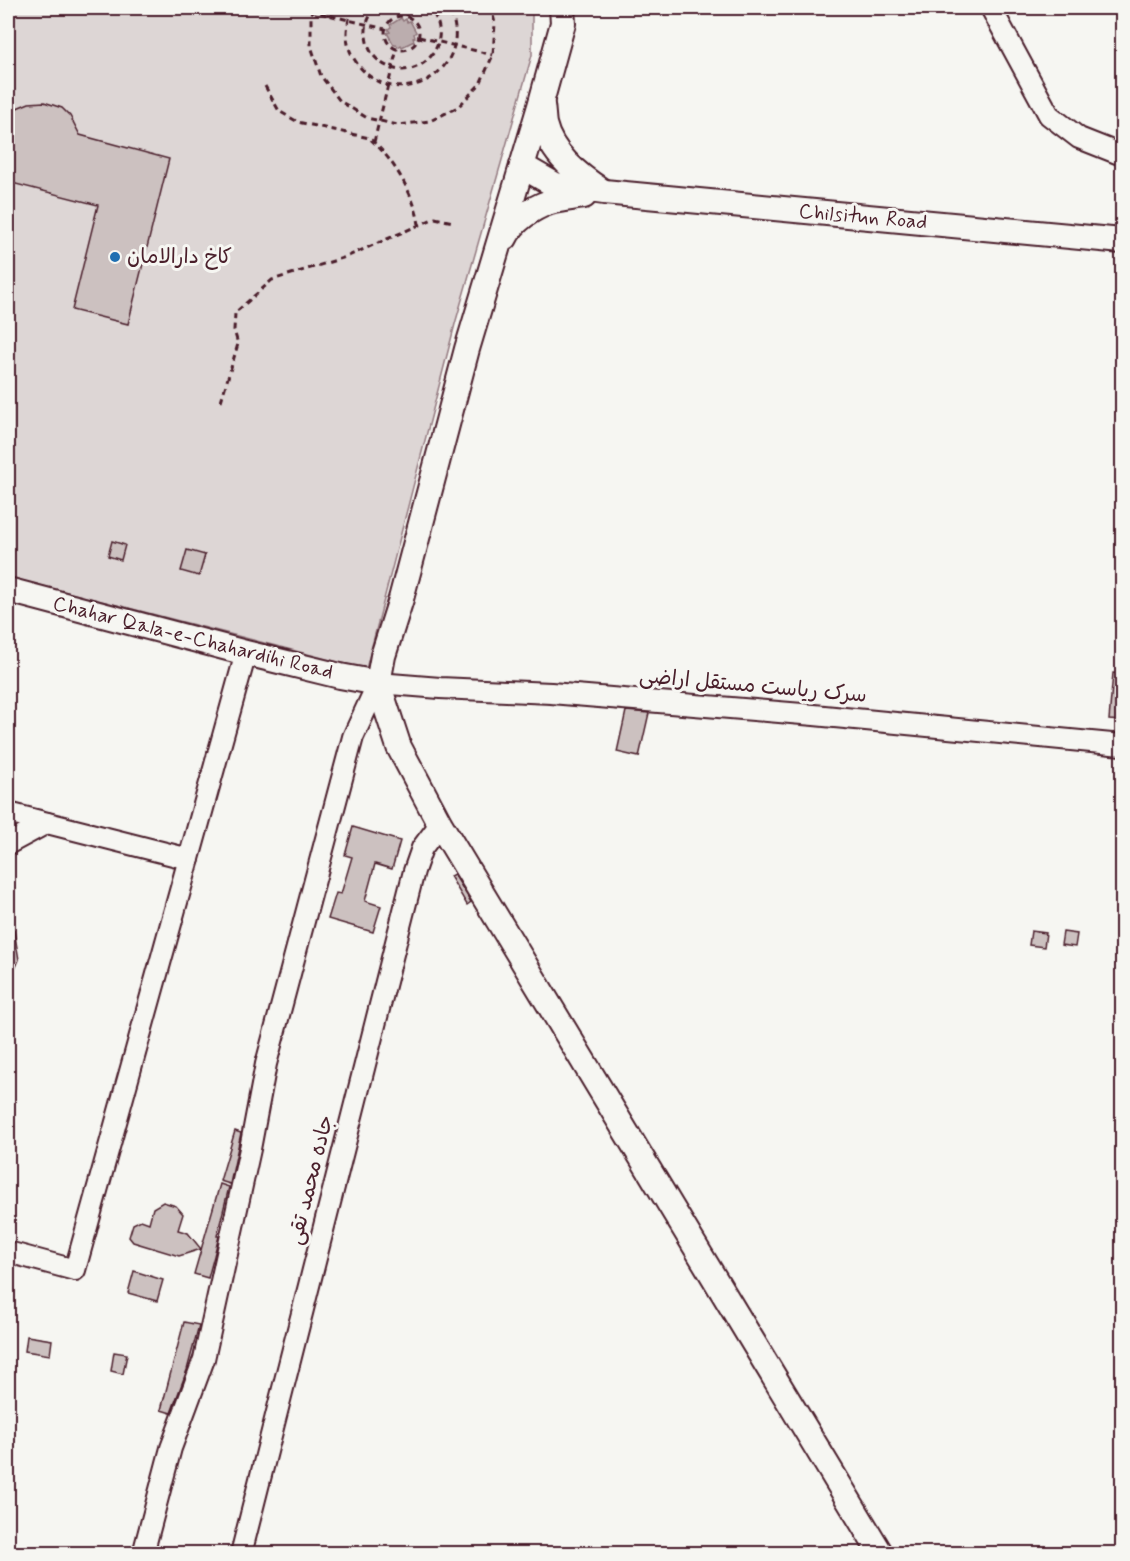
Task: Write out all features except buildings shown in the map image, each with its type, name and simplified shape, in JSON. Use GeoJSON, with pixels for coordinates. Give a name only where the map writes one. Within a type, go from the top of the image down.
{"type":"FeatureCollection","features":[{"type":"Feature","properties":{"kind":"main road"},"geometry":{"type":"LineString","coordinates":[[566,10],[542,101],[467,349],[404,587],[383,656],[378,683],[399,747],[440,824],[881,1554]]}},
{"type":"Feature","properties":{"kind":"main road"},"geometry":{"type":"LineString","coordinates":[[542,101],[545,126],[553,145],[576,172],[604,192]]}},
{"type":"Feature","properties":{"kind":"main road"},"geometry":{"type":"LineString","coordinates":[[522,166],[555,185],[604,192]]}},
{"type":"Feature","properties":{"kind":"main road"},"geometry":{"type":"LineString","coordinates":[[493,262],[508,230],[524,215],[550,202],[604,192]]}},
{"type":"Feature","properties":{"kind":"main road","name":"Chilsitun Road"},"geometry":{"type":"LineString","coordinates":[[604,192],[1122,241]]}},
{"type":"Feature","properties":{"kind":"main road","name":"Chahar Qala-e-Chahardihi Road"},"geometry":{"type":"LineString","coordinates":[[8,590],[246,653],[378,683]]}},
{"type":"Feature","properties":{"kind":"street"},"geometry":{"type":"LineString","coordinates":[[991,8],[1049,115],[1079,138],[1122,155]]}},
{"type":"Feature","properties":{"kind":"street"},"geometry":{"type":"LineString","coordinates":[[8,1252],[75,1270],[246,653]]}},
{"type":"Feature","properties":{"kind":"street"},"geometry":{"type":"LineString","coordinates":[[143,1554],[171,1448],[204,1359],[250,1149],[266,1064],[353,737],[378,683]]}},
{"type":"Feature","properties":{"kind":"street","name":"سرک ریاست مستقل اراضی"},"geometry":{"type":"LineString","coordinates":[[378,683],[551,693],[802,714],[1122,745]]}},
{"type":"Feature","properties":{"kind":"street"},"geometry":{"type":"LineString","coordinates":[[8,813],[189,859]]}},
{"type":"Feature","properties":{"kind":"street"},"geometry":{"type":"LineString","coordinates":[[8,844],[47,823]]}},
{"type":"Feature","properties":{"kind":"street","name":"جاده محمد تقی"},"geometry":{"type":"LineString","coordinates":[[241,1554],[414,871],[422,848],[440,824]]}},
{"type":"Feature","properties":{"kind":"path"},"geometry":{"type":"LineString","coordinates":[[300,8],[313,9],[348,21],[385,29]]}},
{"type":"Feature","properties":{"kind":"path"},"geometry":{"type":"LineString","coordinates":[[353,8],[346,33],[350,52],[359,68],[373,80],[388,86],[409,87],[427,81],[441,70],[452,55],[456,37],[454,18],[448,8]]}},
{"type":"Feature","properties":{"kind":"path"},"geometry":{"type":"LineString","coordinates":[[376,8],[371,12],[366,25],[365,35],[371,53],[384,66],[408,70],[420,66],[430,58],[436,48],[440,36],[438,24],[434,13],[429,8]]}},
{"type":"Feature","properties":{"kind":"path"},"geometry":{"type":"LineString","coordinates":[[406,16],[408,8]]}},
{"type":"Feature","properties":{"kind":"path"},"geometry":{"type":"LineString","coordinates":[[313,9],[310,46],[321,76],[340,101],[367,118],[398,125],[430,121],[458,107],[480,84],[493,55],[495,23],[491,8]]}},
{"type":"Feature","properties":{"kind":"path"},"geometry":{"type":"LineString","coordinates":[[406,16],[418,27],[418,37],[416,43],[406,50],[397,49],[387,41],[386,25],[394,17],[406,16]]}},
{"type":"Feature","properties":{"kind":"path"},"geometry":{"type":"LineString","coordinates":[[418,37],[493,55]]}},
{"type":"Feature","properties":{"kind":"path"},"geometry":{"type":"LineString","coordinates":[[374,142],[397,49]]}},
{"type":"Feature","properties":{"kind":"path"},"geometry":{"type":"LineString","coordinates":[[265,86],[279,111],[298,122],[369,138],[374,142],[389,159],[409,192],[419,225]]}},
{"type":"Feature","properties":{"kind":"path"},"geometry":{"type":"LineString","coordinates":[[221,401],[238,344],[234,330],[236,313],[272,280],[346,257],[435,218],[453,222]]}},
{"type":"Feature","properties":{"kind":"shaded area"},"geometry":{"type":"Polygon","coordinates":[[[8,8],[532,8],[532,55],[455,324],[366,669],[8,577],[8,8]]]}},
{"type":"Feature","properties":{"kind":"shaded area"},"geometry":{"type":"Polygon","coordinates":[[[401,18],[403,21],[406,19],[407,22],[410,21],[416,32],[414,41],[398,47],[394,45],[387,33],[390,32],[388,29],[390,25],[401,18]]]}},
{"type":"Feature","properties":{"kind":"place","name":"کاخ دارالامان"},"geometry":{"type":"Point","coordinates":[115,257]}}]}
